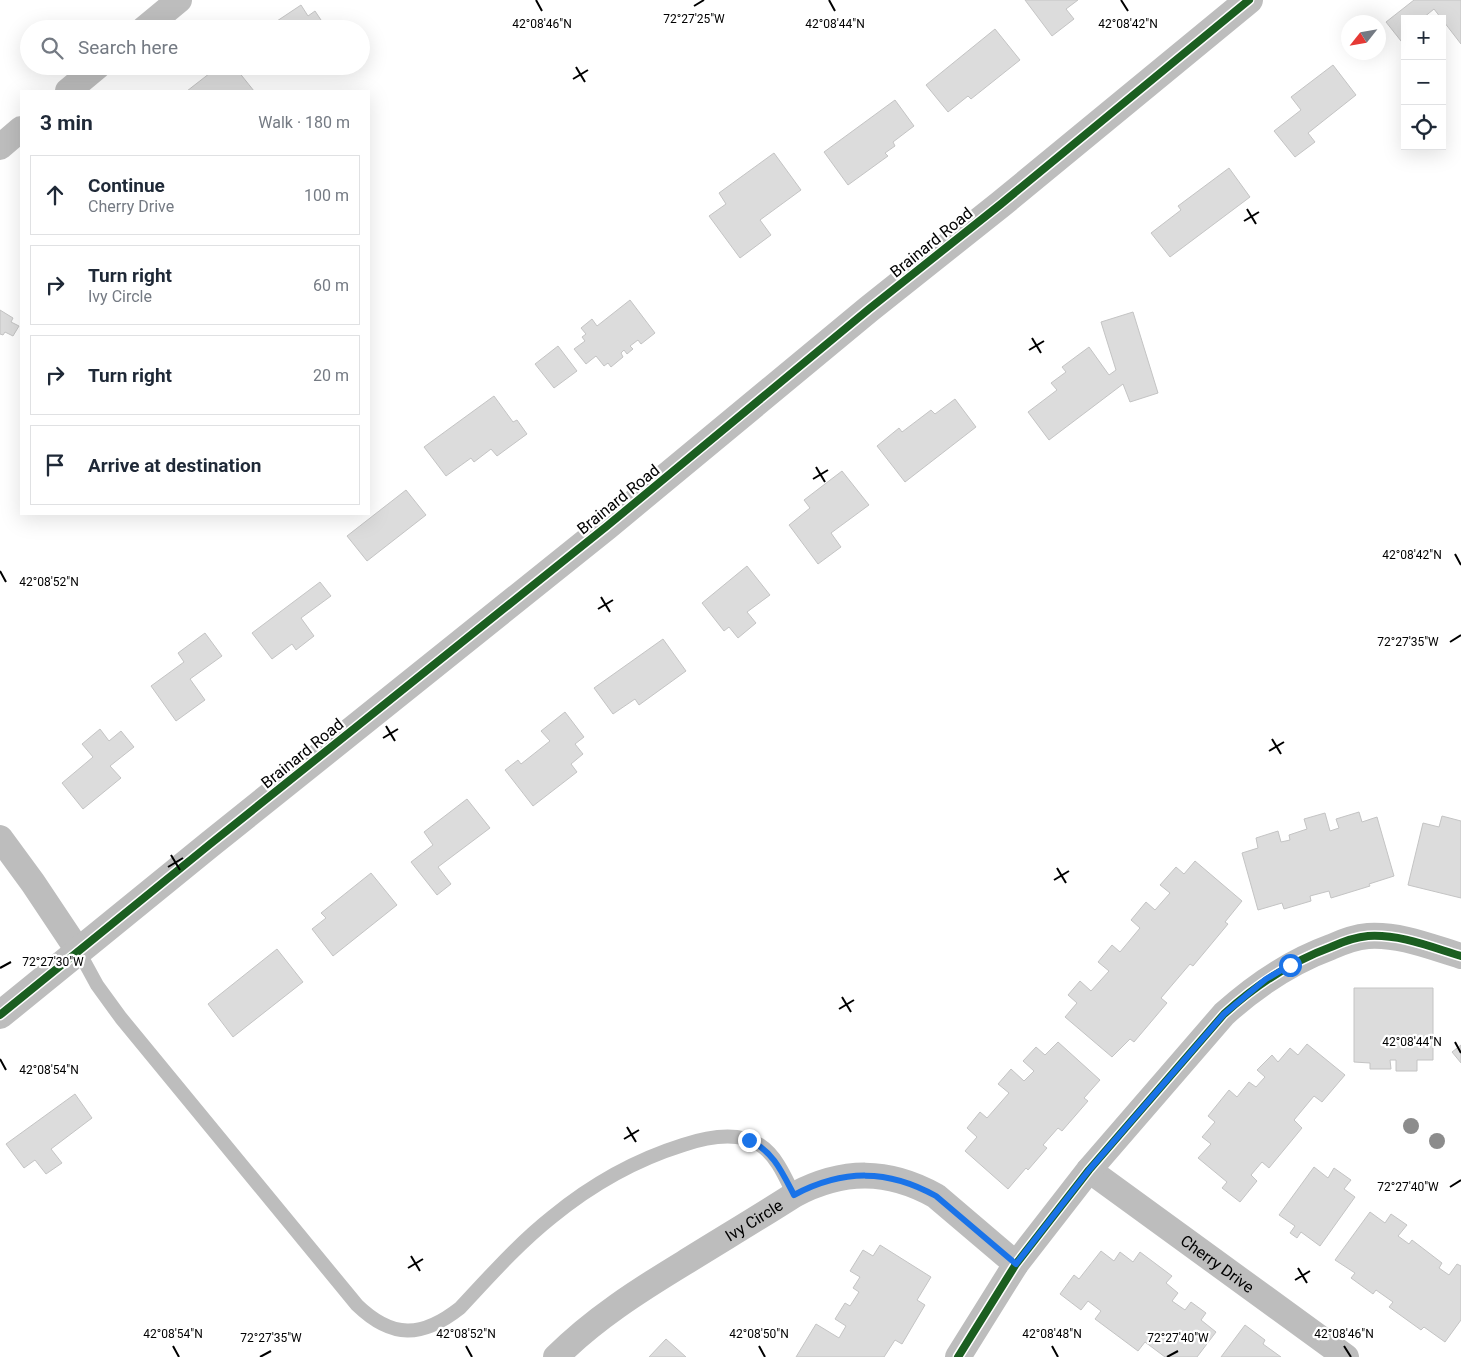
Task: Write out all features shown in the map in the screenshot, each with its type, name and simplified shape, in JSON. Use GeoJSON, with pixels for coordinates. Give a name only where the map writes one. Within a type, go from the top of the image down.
{"type":"FeatureCollection","features":[{"type":"Feature","properties":{"kind":"street"},"geometry":{"type":"LineString","coordinates":[[155,20],[179,0]]}},
{"type":"Feature","properties":{"kind":"street","name":"Brainard Road"},"geometry":{"type":"LineString","coordinates":[[0,1015],[599,532],[1250,0]]}},
{"type":"Feature","properties":{"kind":"street"},"geometry":{"type":"LineString","coordinates":[[69,90],[87,75]]}},
{"type":"Feature","properties":{"kind":"street"},"geometry":{"type":"LineString","coordinates":[[0,147],[20,130]]}},
{"type":"Feature","properties":{"kind":"street"},"geometry":{"type":"LineString","coordinates":[[0,838],[79,952]]}},
{"type":"Feature","properties":{"kind":"street"},"geometry":{"type":"LineString","coordinates":[[958,1357],[1016,1264],[1089,1170],[1224,1014],[1266,979],[1314,953],[1366,936],[1400,938],[1461,956]]}},
{"type":"Feature","properties":{"kind":"street","name":"Cherry Drive"},"geometry":{"type":"LineString","coordinates":[[1089,1170],[1346,1357]]}},
{"type":"Feature","properties":{"kind":"street","name":"Ivy Circle"},"geometry":{"type":"LineString","coordinates":[[556,1357],[593,1323],[626,1299],[794,1195],[819,1183],[845,1177],[872,1176],[899,1180],[924,1189],[936,1196],[1016,1264]]}},
{"type":"Feature","properties":{"kind":"lane"},"geometry":{"type":"LineString","coordinates":[[79,952],[98,985],[121,1018],[357,1305],[370,1317],[386,1326],[402,1331],[419,1329],[448,1317],[460,1308],[551,1218],[587,1191],[628,1167],[658,1153],[717,1137],[736,1137],[749,1140],[761,1146],[771,1156],[794,1195]]}},
{"type":"Feature","properties":{"kind":"building"},"geometry":{"type":"Polygon","coordinates":[[[1025,0],[1078,0],[1066,9],[1074,19],[1052,36],[1025,0]]]}},
{"type":"Feature","properties":{"kind":"building"},"geometry":{"type":"Polygon","coordinates":[[[1414,0],[1461,0],[1461,44],[1446,25],[1446,15],[1439,15],[1434,9],[1427,15],[1401,15],[1401,41],[1386,22],[1414,0]]]}},
{"type":"Feature","properties":{"kind":"building"},"geometry":{"type":"Polygon","coordinates":[[[301,5],[308,16],[315,11],[321,20],[278,20],[301,5]]]}},
{"type":"Feature","properties":{"kind":"building"},"geometry":{"type":"Polygon","coordinates":[[[995,29],[1020,60],[971,99],[968,96],[948,112],[926,85],[995,29]]]}},
{"type":"Feature","properties":{"kind":"building"},"geometry":{"type":"Polygon","coordinates":[[[1333,65],[1356,95],[1308,133],[1315,142],[1295,157],[1274,131],[1301,110],[1291,97],[1333,65]]]}},
{"type":"Feature","properties":{"kind":"building"},"geometry":{"type":"Polygon","coordinates":[[[207,75],[241,75],[253,90],[188,90],[207,75]]]}},
{"type":"Feature","properties":{"kind":"building"},"geometry":{"type":"Polygon","coordinates":[[[895,100],[914,126],[893,142],[895,146],[885,153],[888,156],[848,185],[824,152],[895,100]]]}},
{"type":"Feature","properties":{"kind":"building"},"geometry":{"type":"Polygon","coordinates":[[[774,153],[801,190],[760,220],[771,235],[740,258],[709,216],[726,204],[719,193],[774,153]]]}},
{"type":"Feature","properties":{"kind":"building"},"geometry":{"type":"Polygon","coordinates":[[[1229,168],[1250,197],[1170,257],[1151,233],[1181,210],[1178,206],[1229,168]]]}},
{"type":"Feature","properties":{"kind":"building"},"geometry":{"type":"Polygon","coordinates":[[[630,300],[655,333],[641,344],[638,340],[630,346],[633,349],[627,354],[624,350],[621,353],[623,357],[611,367],[608,363],[604,366],[596,356],[586,364],[574,349],[585,341],[582,337],[586,334],[581,328],[592,319],[597,326],[630,300]]]}},
{"type":"Feature","properties":{"kind":"building"},"geometry":{"type":"Polygon","coordinates":[[[0,310],[13,318],[11,322],[19,326],[13,336],[5,332],[3,335],[0,334],[0,310]]]}},
{"type":"Feature","properties":{"kind":"building"},"geometry":{"type":"Polygon","coordinates":[[[1133,312],[1158,393],[1130,402],[1123,384],[1049,440],[1028,412],[1057,390],[1051,383],[1066,372],[1062,367],[1089,347],[1109,375],[1116,370],[1101,322],[1133,312]]]}},
{"type":"Feature","properties":{"kind":"building"},"geometry":{"type":"Polygon","coordinates":[[[558,346],[577,371],[554,388],[535,364],[558,346]]]}},
{"type":"Feature","properties":{"kind":"building"},"geometry":{"type":"Polygon","coordinates":[[[494,396],[513,422],[517,420],[527,434],[497,456],[491,449],[474,462],[471,458],[446,476],[424,447],[494,396]]]}},
{"type":"Feature","properties":{"kind":"building"},"geometry":{"type":"Polygon","coordinates":[[[955,399],[976,427],[905,482],[877,446],[899,428],[902,432],[931,410],[935,414],[955,399]]]}},
{"type":"Feature","properties":{"kind":"building"},"geometry":{"type":"Polygon","coordinates":[[[842,471],[869,505],[831,533],[841,547],[818,564],[789,525],[810,508],[804,500],[842,471]]]}},
{"type":"Feature","properties":{"kind":"building"},"geometry":{"type":"Polygon","coordinates":[[[406,490],[426,515],[367,561],[347,536],[406,490]]]}},
{"type":"Feature","properties":{"kind":"building"},"geometry":{"type":"Polygon","coordinates":[[[747,566],[770,595],[747,612],[756,623],[738,638],[729,627],[724,631],[702,603],[747,566]]]}},
{"type":"Feature","properties":{"kind":"building"},"geometry":{"type":"Polygon","coordinates":[[[320,582],[331,596],[301,618],[314,636],[296,650],[292,644],[272,659],[252,633],[320,582]]]}},
{"type":"Feature","properties":{"kind":"building"},"geometry":{"type":"Polygon","coordinates":[[[205,633],[222,656],[190,679],[205,700],[176,721],[151,686],[184,662],[178,653],[205,633]]]}},
{"type":"Feature","properties":{"kind":"building"},"geometry":{"type":"Polygon","coordinates":[[[663,639],[686,671],[639,705],[635,699],[613,714],[594,688],[663,639]]]}},
{"type":"Feature","properties":{"kind":"building"},"geometry":{"type":"Polygon","coordinates":[[[565,712],[584,737],[575,744],[583,754],[571,764],[577,772],[533,806],[505,770],[518,760],[521,764],[550,741],[541,731],[565,712]]]}},
{"type":"Feature","properties":{"kind":"building"},"geometry":{"type":"Polygon","coordinates":[[[100,729],[109,741],[121,731],[134,747],[110,766],[121,778],[83,809],[62,783],[93,757],[82,744],[100,729]]]}},
{"type":"Feature","properties":{"kind":"building"},"geometry":{"type":"Polygon","coordinates":[[[467,799],[490,828],[438,867],[451,884],[437,895],[411,862],[433,845],[424,832],[467,799]]]}},
{"type":"Feature","properties":{"kind":"building"},"geometry":{"type":"Polygon","coordinates":[[[1359,812],[1362,822],[1377,817],[1394,876],[1369,884],[1370,886],[1331,898],[1329,891],[1310,896],[1311,901],[1284,909],[1282,903],[1258,910],[1242,853],[1258,848],[1256,838],[1278,831],[1281,842],[1290,840],[1289,835],[1307,829],[1304,819],[1325,813],[1330,831],[1339,828],[1336,819],[1359,812]]]}},
{"type":"Feature","properties":{"kind":"building"},"geometry":{"type":"Polygon","coordinates":[[[1442,816],[1461,821],[1461,898],[1408,885],[1423,823],[1439,827],[1442,816]]]}},
{"type":"Feature","properties":{"kind":"building"},"geometry":{"type":"Polygon","coordinates":[[[1195,861],[1242,901],[1225,922],[1228,924],[1193,966],[1190,964],[1161,998],[1167,1003],[1134,1042],[1130,1039],[1112,1057],[1065,1017],[1077,1003],[1068,995],[1080,981],[1091,991],[1109,971],[1098,962],[1112,945],[1120,952],[1140,928],[1131,920],[1146,902],[1155,910],[1170,893],[1160,885],[1176,867],[1184,874],[1195,861]]]}},
{"type":"Feature","properties":{"kind":"building"},"geometry":{"type":"Polygon","coordinates":[[[371,873],[397,905],[333,956],[312,929],[326,918],[321,913],[371,873]]]}},
{"type":"Feature","properties":{"kind":"building"},"geometry":{"type":"Polygon","coordinates":[[[277,949],[303,982],[233,1037],[208,1004],[277,949]]]}},
{"type":"Feature","properties":{"kind":"building"},"geometry":{"type":"Polygon","coordinates":[[[1354,988],[1433,988],[1433,1060],[1417,1060],[1417,1071],[1396,1071],[1396,1060],[1390,1060],[1391,1069],[1370,1069],[1370,1063],[1354,1062],[1354,988]]]}},
{"type":"Feature","properties":{"kind":"building"},"geometry":{"type":"Polygon","coordinates":[[[1058,1042],[1100,1080],[1084,1098],[1088,1101],[1062,1131],[1058,1128],[1043,1145],[1047,1148],[1008,1189],[965,1151],[977,1137],[967,1128],[980,1112],[987,1118],[1009,1093],[998,1084],[1011,1069],[1024,1081],[1034,1071],[1023,1061],[1036,1047],[1045,1055],[1058,1042]]]}},
{"type":"Feature","properties":{"kind":"building"},"geometry":{"type":"Polygon","coordinates":[[[1307,1044],[1345,1075],[1322,1102],[1314,1096],[1294,1120],[1302,1128],[1269,1168],[1262,1162],[1251,1175],[1257,1181],[1240,1202],[1222,1188],[1227,1182],[1198,1158],[1211,1144],[1202,1137],[1215,1122],[1208,1116],[1229,1090],[1237,1097],[1249,1082],[1256,1087],[1265,1077],[1257,1070],[1272,1055],[1278,1062],[1290,1048],[1298,1055],[1307,1044]]]}},
{"type":"Feature","properties":{"kind":"building"},"geometry":{"type":"Polygon","coordinates":[[[1461,1045],[1461,1063],[1452,1052],[1461,1045]]]}},
{"type":"Feature","properties":{"kind":"building"},"geometry":{"type":"Polygon","coordinates":[[[75,1094],[92,1118],[51,1149],[62,1163],[46,1174],[35,1160],[24,1168],[6,1144],[75,1094]]]}},
{"type":"Feature","properties":{"kind":"building"},"geometry":{"type":"Polygon","coordinates":[[[1314,1167],[1328,1178],[1334,1168],[1351,1180],[1344,1189],[1355,1197],[1320,1246],[1301,1232],[1297,1238],[1290,1233],[1295,1226],[1279,1215],[1314,1167]]]}},
{"type":"Feature","properties":{"kind":"building"},"geometry":{"type":"Polygon","coordinates":[[[1370,1212],[1385,1223],[1391,1214],[1407,1225],[1398,1236],[1409,1244],[1412,1240],[1442,1263],[1439,1268],[1449,1275],[1457,1264],[1461,1266],[1461,1320],[1445,1342],[1424,1327],[1421,1330],[1389,1307],[1393,1302],[1376,1290],[1373,1294],[1351,1278],[1355,1273],[1335,1260],[1370,1212]]]}},
{"type":"Feature","properties":{"kind":"building"},"geometry":{"type":"Polygon","coordinates":[[[880,1245],[931,1277],[917,1300],[925,1305],[902,1344],[895,1340],[884,1357],[796,1357],[816,1324],[839,1338],[846,1326],[835,1319],[845,1303],[850,1306],[859,1292],[853,1288],[860,1277],[850,1271],[863,1250],[873,1256],[880,1245]]]}},
{"type":"Feature","properties":{"kind":"building"},"geometry":{"type":"Polygon","coordinates":[[[1101,1251],[1114,1261],[1120,1252],[1133,1262],[1140,1252],[1172,1276],[1166,1283],[1178,1293],[1172,1301],[1185,1310],[1191,1302],[1206,1313],[1201,1320],[1216,1332],[1197,1357],[1165,1357],[1145,1342],[1138,1351],[1095,1319],[1101,1311],[1088,1301],[1081,1310],[1060,1294],[1074,1275],[1079,1279],[1101,1251]]]}},
{"type":"Feature","properties":{"kind":"building"},"geometry":{"type":"Polygon","coordinates":[[[1245,1325],[1265,1340],[1263,1344],[1281,1357],[1221,1357],[1245,1325]]]}},
{"type":"Feature","properties":{"kind":"building"},"geometry":{"type":"Polygon","coordinates":[[[666,1339],[686,1357],[649,1357],[666,1339]]]}},
{"type":"Feature","properties":{"kind":"cycle path"},"geometry":{"type":"LineString","coordinates":[[0,1015],[607,526],[869,309],[1001,204],[1249,0]]}},
{"type":"Feature","properties":{"kind":"cycle path"},"geometry":{"type":"LineString","coordinates":[[958,1357],[1016,1264],[1089,1170],[1224,1014],[1248,993],[1274,975],[1301,960],[1340,943],[1368,936],[1404,939],[1461,956]]}},
{"type":"Feature","properties":{"kind":"route"},"geometry":{"type":"LineString","coordinates":[[749,1140],[761,1146],[771,1156],[794,1195],[819,1183],[845,1177],[886,1177],[912,1184],[936,1196],[1016,1264],[1089,1170],[1224,1014],[1266,979],[1290,965]]}}]}
